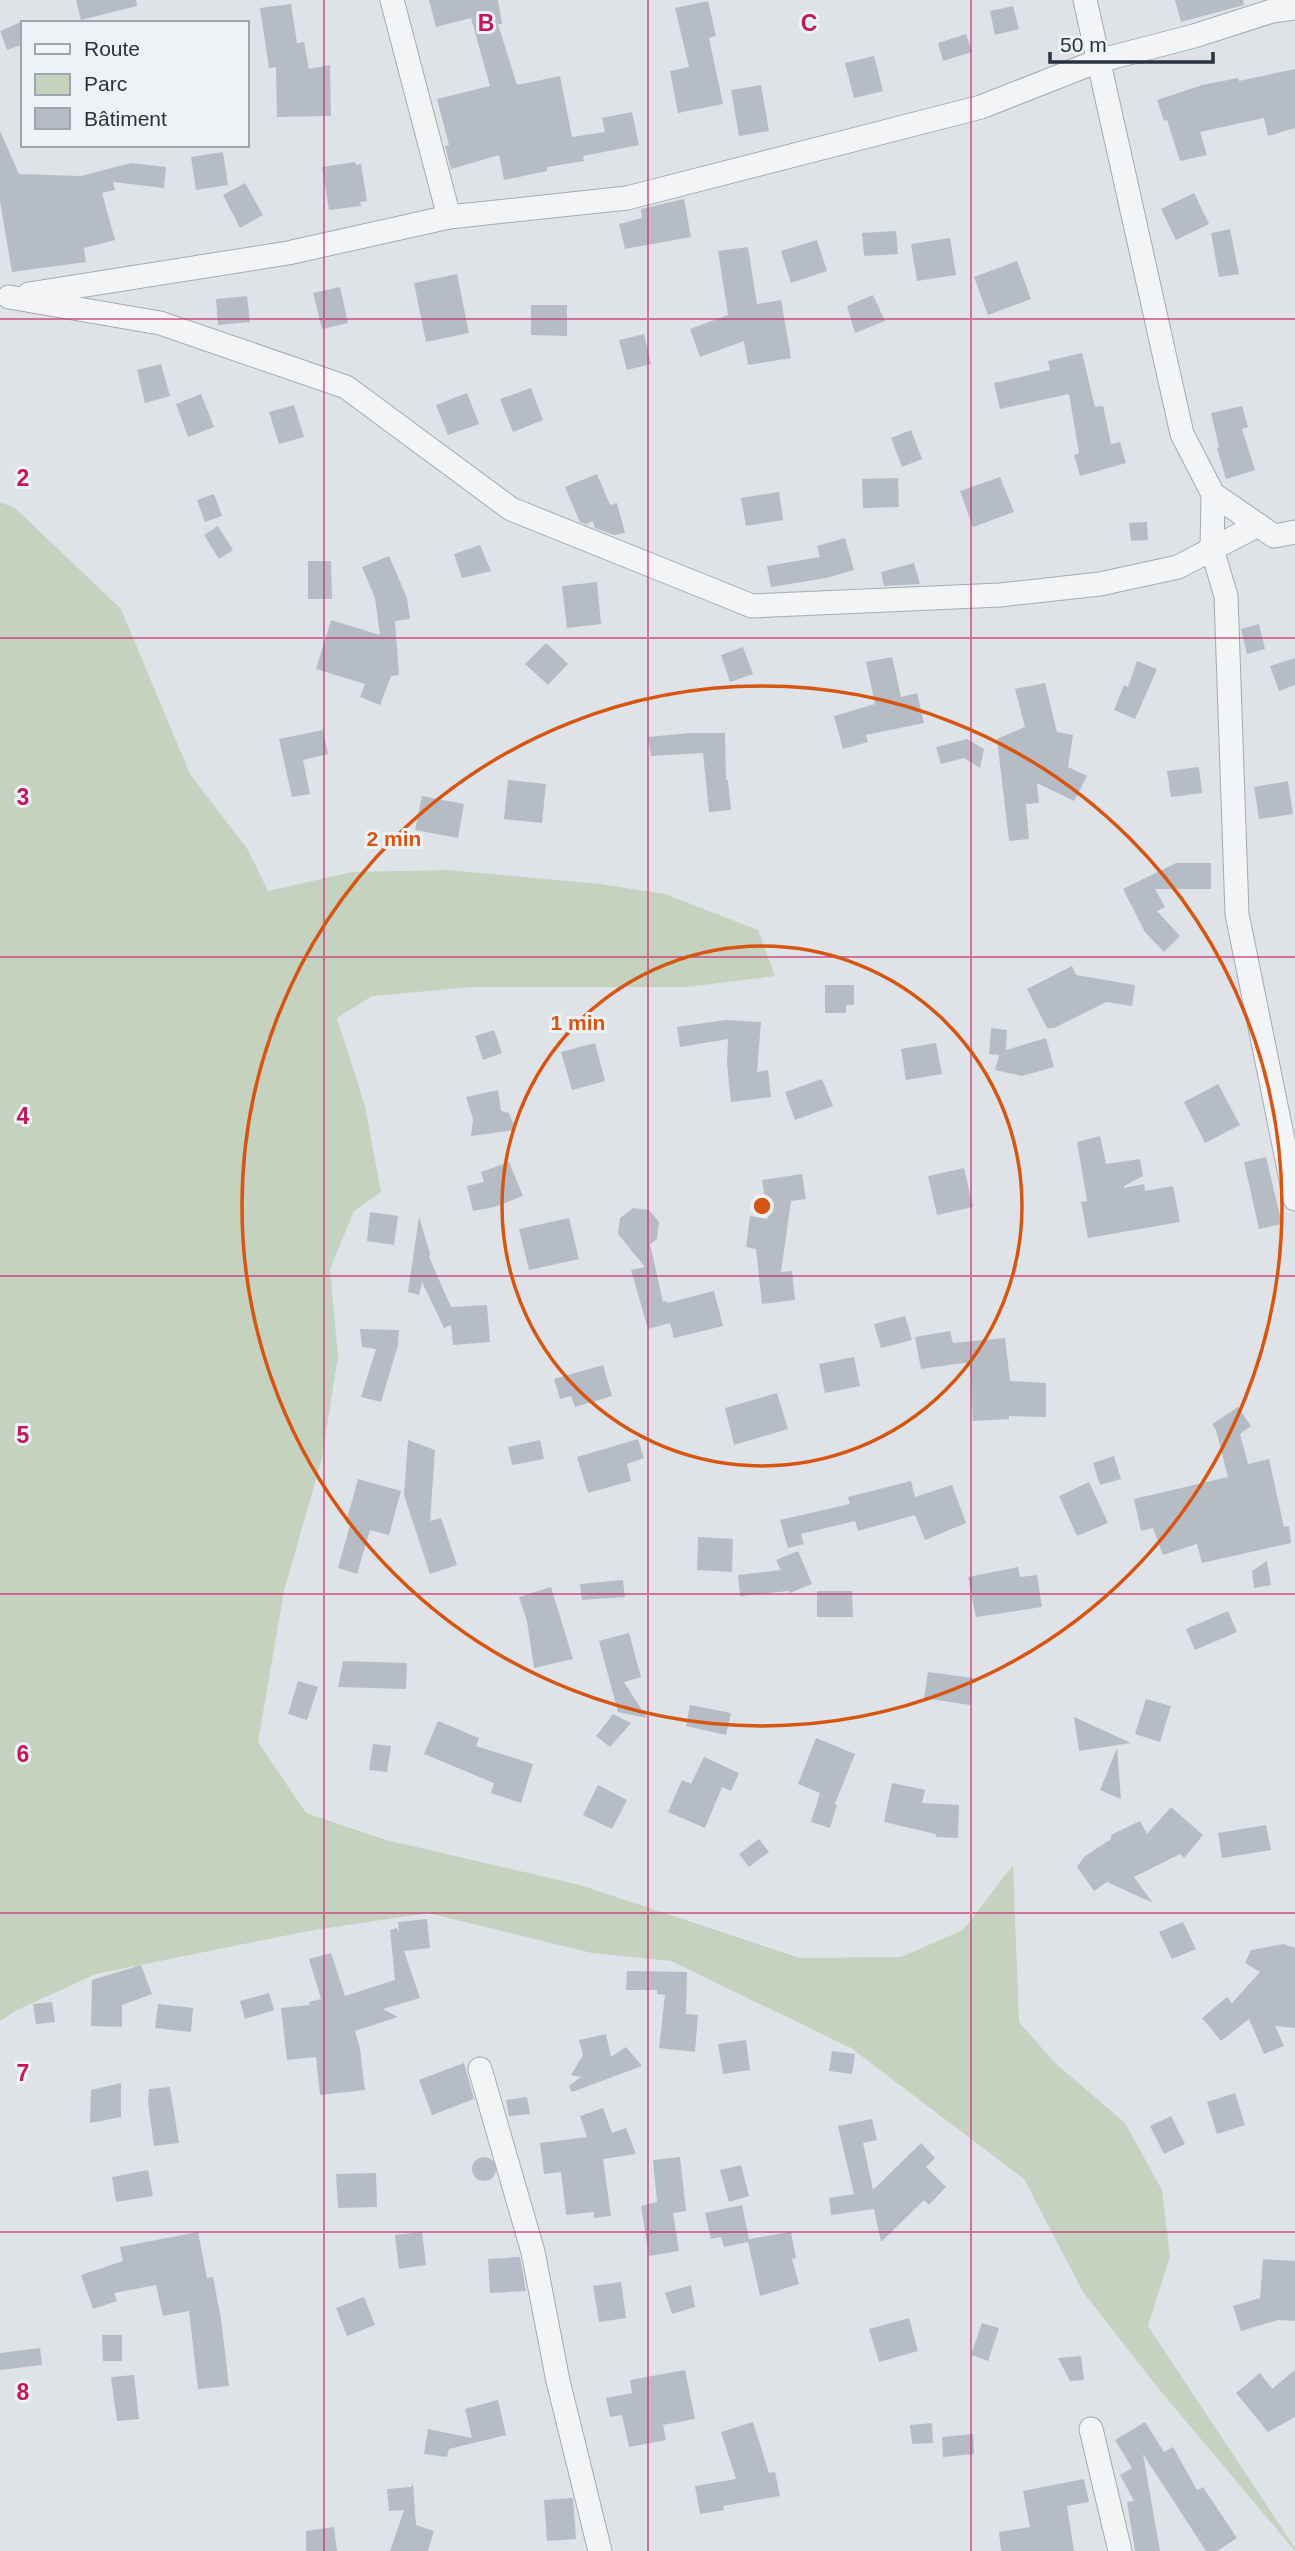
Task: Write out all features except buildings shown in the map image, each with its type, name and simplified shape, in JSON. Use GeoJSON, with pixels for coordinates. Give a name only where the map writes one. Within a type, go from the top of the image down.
{"type":"FeatureCollection","features":[{"type":"Feature","properties":{"kind":"street"},"geometry":{"type":"LineString","coordinates":[[392,0],[449,217]]}},
{"type":"Feature","properties":{"kind":"street"},"geometry":{"type":"LineString","coordinates":[[1086,0],[1182,434],[1213,494],[1274,536],[1295,532]]}},
{"type":"Feature","properties":{"kind":"street"},"geometry":{"type":"LineString","coordinates":[[1258,525],[1178,567],[1087,585],[1000,596],[752,606],[511,509],[346,387],[160,323],[9,297],[288,253],[449,217],[627,198],[981,107],[1098,61],[1194,36],[1272,11],[1295,8]]}},
{"type":"Feature","properties":{"kind":"street"},"geometry":{"type":"LineString","coordinates":[[1213,494],[1212,549],[1226,596],[1237,914],[1292,1162],[1295,1199]]}},
{"type":"Feature","properties":{"kind":"street"},"geometry":{"type":"LineString","coordinates":[[481,2069],[533,2252],[558,2381],[600,2551]]}},
{"type":"Feature","properties":{"kind":"street"},"geometry":{"type":"LineString","coordinates":[[1091,2428],[1120,2551]]}},
{"type":"Feature","properties":{"kind":"green space"},"geometry":{"type":"Polygon","coordinates":[[[0,502],[15,508],[121,609],[190,774],[248,850],[268,891],[352,872],[448,870],[600,884],[665,894],[758,930],[775,976],[687,987],[473,987],[372,996],[337,1018],[365,1106],[381,1192],[354,1211],[330,1269],[338,1356],[322,1458],[284,1591],[258,1742],[306,1813],[386,1840],[580,1885],[800,1958],[901,1957],[963,1930],[1013,1865],[1019,2022],[1055,2063],[1125,2123],[1162,2190],[1170,2256],[1148,2326],[1295,2551],[1158,2388],[1083,2292],[1024,2179],[851,2048],[671,1961],[592,1953],[428,1913],[308,1931],[96,1974],[17,2010],[0,2021],[0,502]]]}}]}
